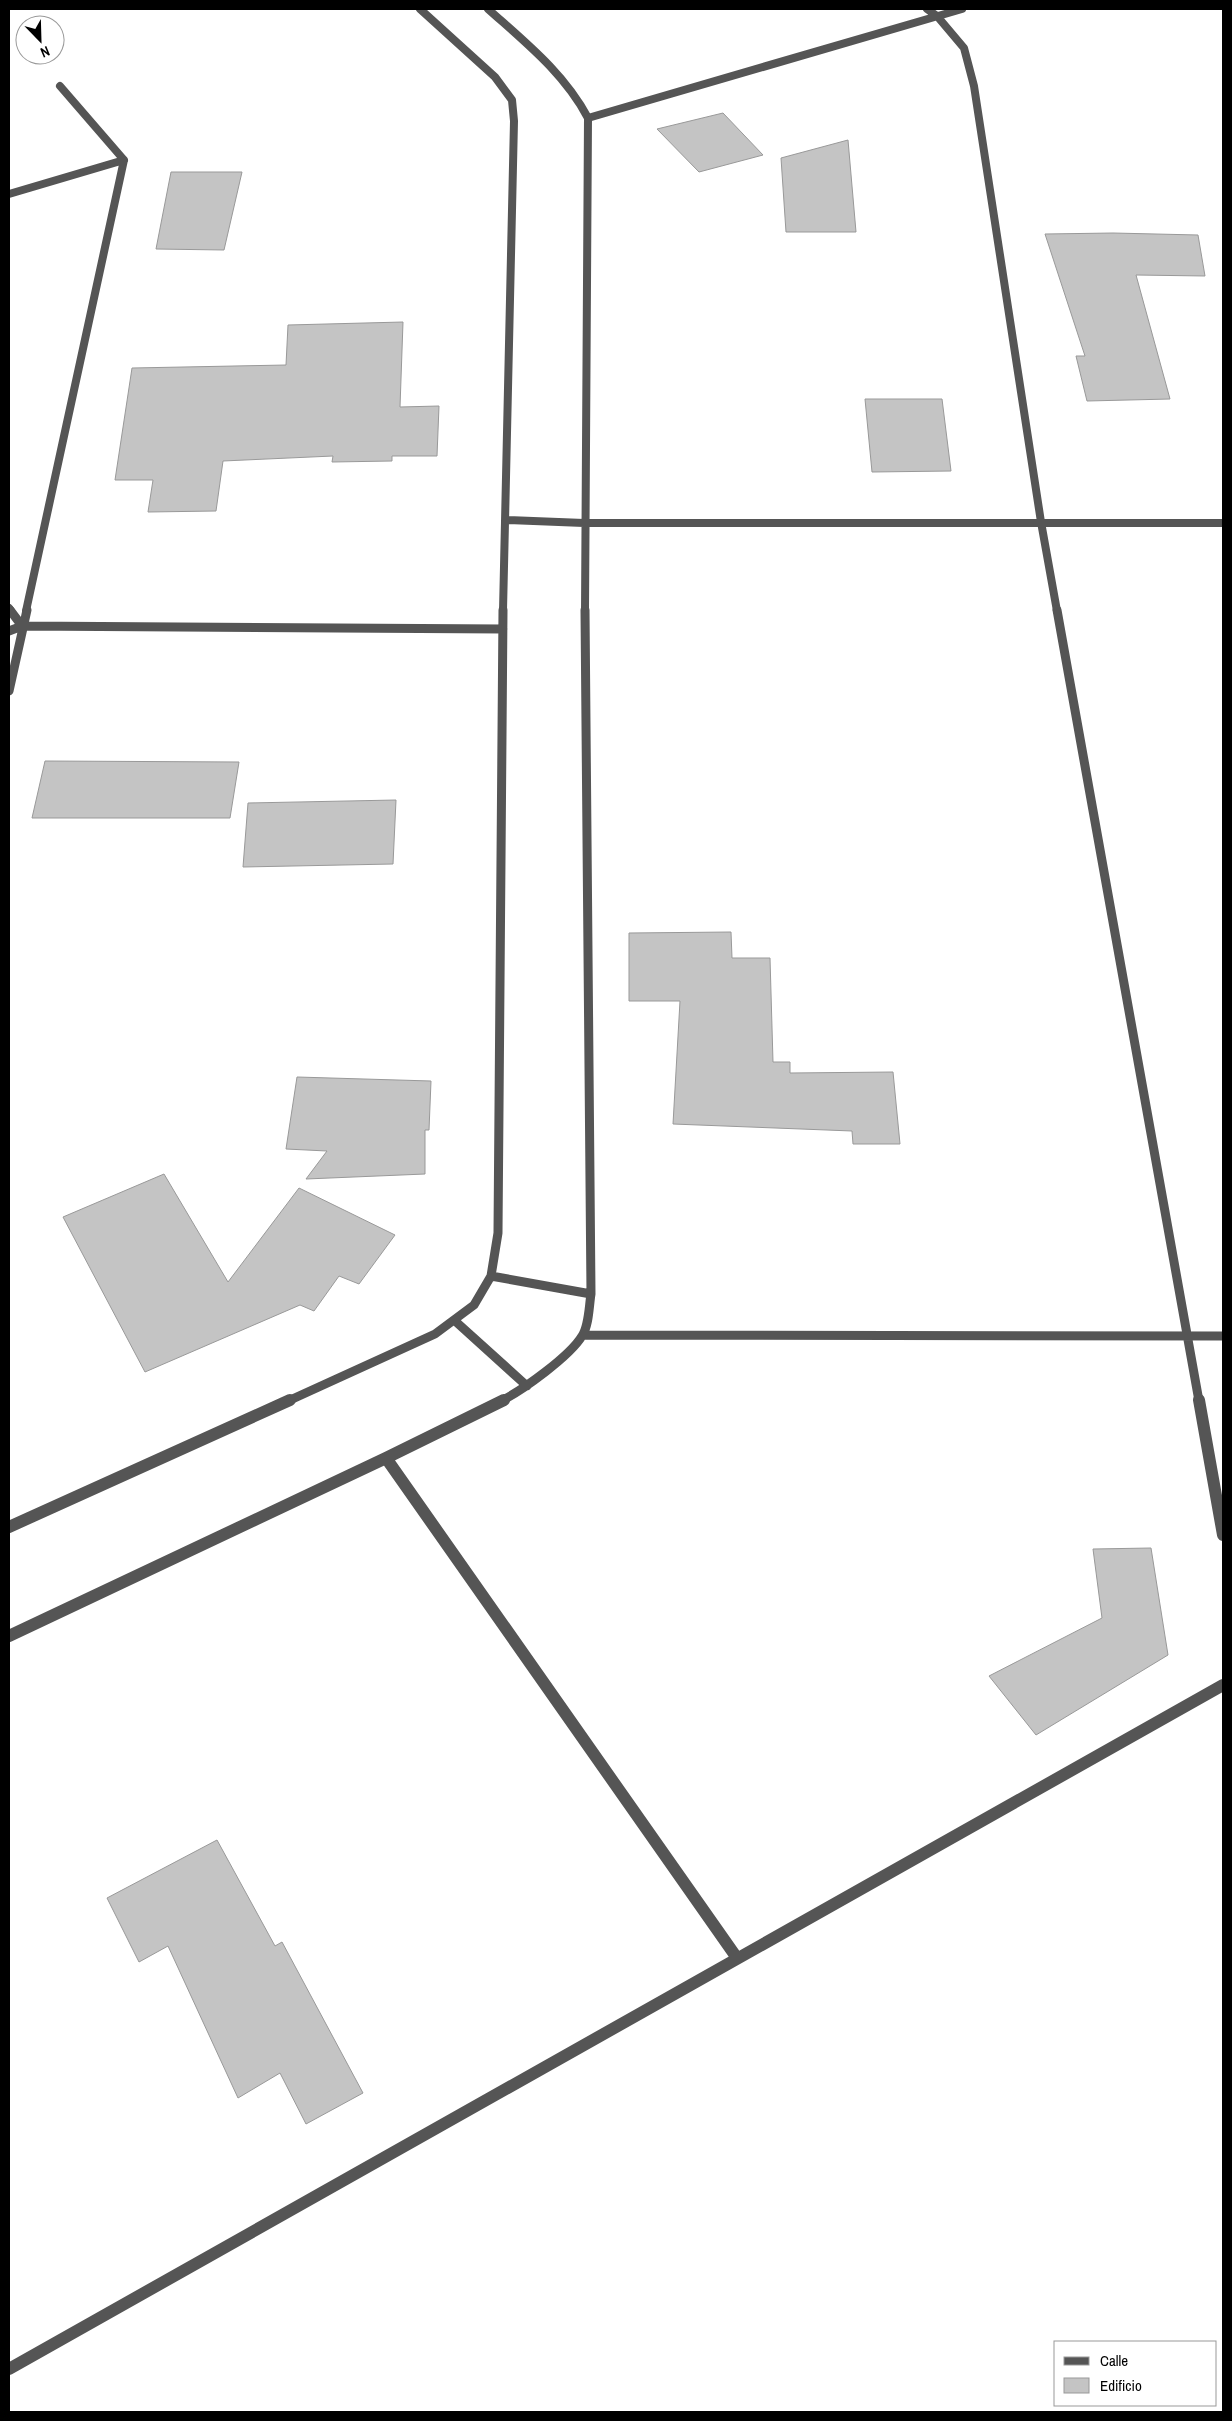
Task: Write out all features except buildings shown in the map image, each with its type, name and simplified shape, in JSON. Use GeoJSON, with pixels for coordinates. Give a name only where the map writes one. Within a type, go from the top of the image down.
{"type":"FeatureCollection","features":[{"type":"Feature","properties":{"kind":"street"},"geometry":{"type":"LineString","coordinates":[[9,1527],[435,1334],[474,1305],[490,1276],[498,1233],[503,629],[507,520],[514,131],[512,100],[495,77],[420,9]]}},
{"type":"Feature","properties":{"kind":"street"},"geometry":{"type":"LineString","coordinates":[[9,1636],[514,1396],[554,1365],[583,1335],[591,1294],[584,524],[588,118],[578,97],[556,71],[488,9]]}},
{"type":"Feature","properties":{"kind":"street"},"geometry":{"type":"LineString","coordinates":[[927,9],[937,16],[964,48],[974,86],[1041,522],[1223,1535]]}},
{"type":"Feature","properties":{"kind":"street"},"geometry":{"type":"LineString","coordinates":[[588,118],[962,9]]}},
{"type":"Feature","properties":{"kind":"street"},"geometry":{"type":"LineString","coordinates":[[60,86],[124,160]]}},
{"type":"Feature","properties":{"kind":"street"},"geometry":{"type":"LineString","coordinates":[[9,194],[124,160]]}},
{"type":"Feature","properties":{"kind":"street"},"geometry":{"type":"LineString","coordinates":[[9,691],[124,160]]}},
{"type":"Feature","properties":{"kind":"street"},"geometry":{"type":"LineString","coordinates":[[507,520],[584,524],[1041,522],[1223,524]]}},
{"type":"Feature","properties":{"kind":"street"},"geometry":{"type":"LineString","coordinates":[[9,608],[22,626]]}},
{"type":"Feature","properties":{"kind":"street"},"geometry":{"type":"LineString","coordinates":[[9,631],[22,626],[503,629]]}},
{"type":"Feature","properties":{"kind":"street"},"geometry":{"type":"LineString","coordinates":[[490,1276],[591,1294]]}},
{"type":"Feature","properties":{"kind":"street"},"geometry":{"type":"LineString","coordinates":[[454,1320],[526,1386]]}},
{"type":"Feature","properties":{"kind":"street"},"geometry":{"type":"LineString","coordinates":[[583,1335],[1223,1336]]}},
{"type":"Feature","properties":{"kind":"street"},"geometry":{"type":"LineString","coordinates":[[386,1458],[737,1958]]}},
{"type":"Feature","properties":{"kind":"street"},"geometry":{"type":"LineString","coordinates":[[9,2368],[1223,1685]]}}]}
